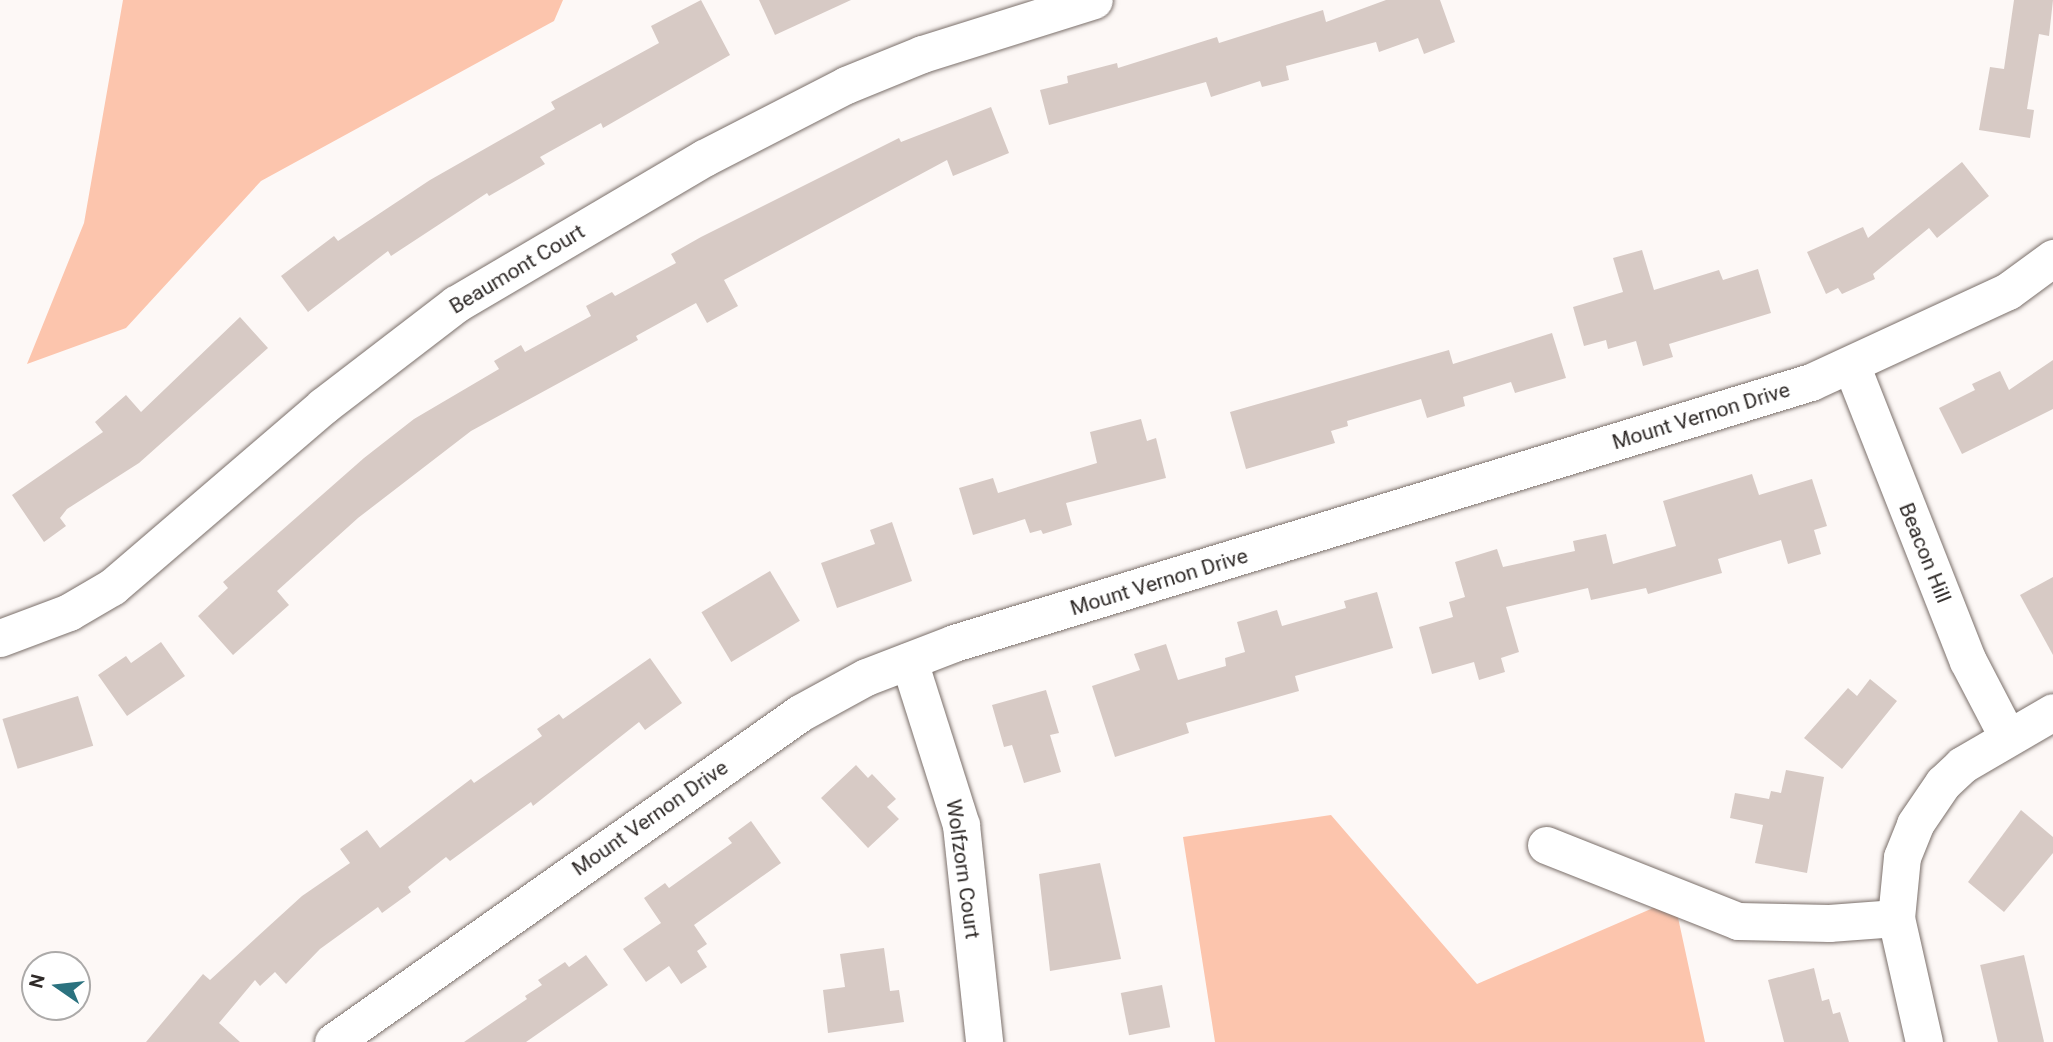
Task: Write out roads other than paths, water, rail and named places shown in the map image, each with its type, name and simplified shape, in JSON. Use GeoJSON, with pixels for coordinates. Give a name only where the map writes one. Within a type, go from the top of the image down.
{"type":"FeatureCollection","features":[{"type":"Feature","properties":{"kind":"street","name":"Beaumont Court"},"geometry":{"type":"LineString","coordinates":[[0,638],[69,612],[112,587],[323,406],[456,304],[704,158],[796,109],[922,54],[1094,0]]}},
{"type":"Feature","properties":{"kind":"street","name":"Mount Vernon Drive"},"geometry":{"type":"LineString","coordinates":[[333,1042],[800,713],[866,677],[954,643],[1852,367],[2008,291],[2053,258]]}},
{"type":"Feature","properties":{"kind":"street","name":"Beacon Hill"},"geometry":{"type":"LineString","coordinates":[[1852,367],[1968,662],[2007,736]]}},
{"type":"Feature","properties":{"kind":"street","name":"Wolfzorn Court"},"geometry":{"type":"LineString","coordinates":[[909,661],[961,825],[984,1042]]}},
{"type":"Feature","properties":{"kind":"street"},"geometry":{"type":"LineString","coordinates":[[1924,1042],[1896,918],[1902,857],[1915,824],[1943,783],[1962,765],[2007,736],[2053,712]]}},
{"type":"Feature","properties":{"kind":"street"},"geometry":{"type":"LineString","coordinates":[[1546,845],[1738,921],[1829,923],[1896,918]]}}]}
